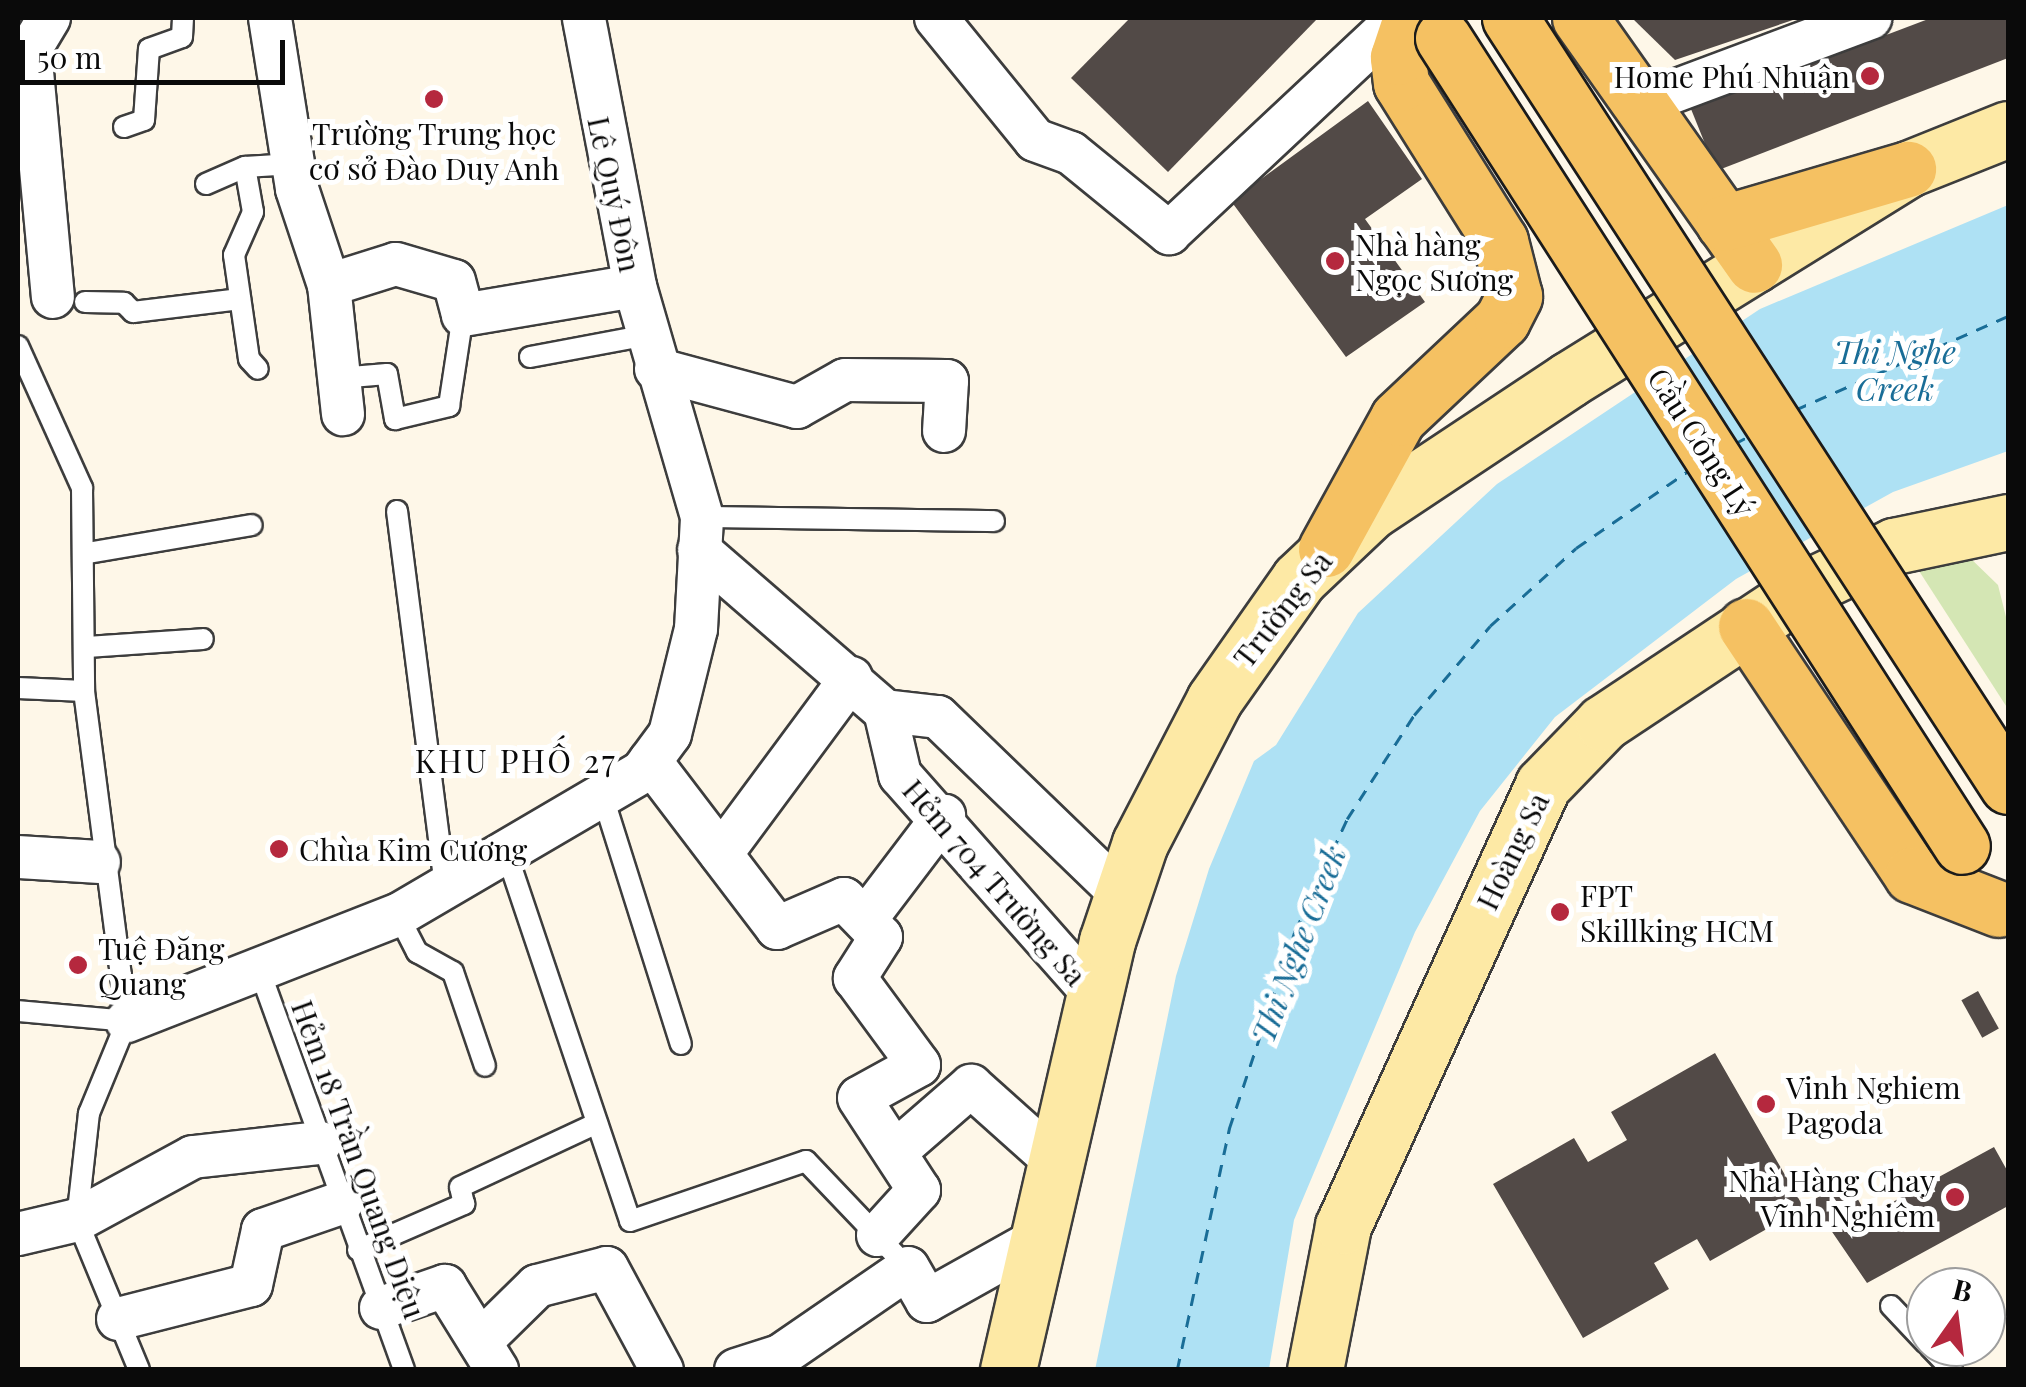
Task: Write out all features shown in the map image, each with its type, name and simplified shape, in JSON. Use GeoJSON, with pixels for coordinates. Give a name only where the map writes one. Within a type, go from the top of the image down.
{"type":"FeatureCollection","features":[{"type":"Feature","properties":{"kind":"main road"},"geometry":{"type":"LineString","coordinates":[[1510,18],[2008,786]]}},
{"type":"Feature","properties":{"kind":"main road"},"geometry":{"type":"LineString","coordinates":[[1580,18],[1739,244]]}},
{"type":"Feature","properties":{"kind":"main road"},"geometry":{"type":"LineString","coordinates":[[1326,549],[1398,418],[1502,320],[1514,296],[1500,241],[1401,83],[1398,56],[1420,23]]}},
{"type":"Feature","properties":{"kind":"main road","name":"Cầu Công Lý"},"geometry":{"type":"LineString","coordinates":[[1420,23],[1962,846],[2004,916]]}},
{"type":"Feature","properties":{"kind":"main road"},"geometry":{"type":"LineString","coordinates":[[1746,626],[1912,875],[2004,916]]}},
{"type":"Feature","properties":{"kind":"street"},"geometry":{"type":"LineString","coordinates":[[49,18],[30,50],[69,300]]}},
{"type":"Feature","properties":{"kind":"street"},"geometry":{"type":"LineString","coordinates":[[270,18],[293,164],[328,285],[341,396]]}},
{"type":"Feature","properties":{"kind":"street","name":"Lê Quý Ðôn"},"geometry":{"type":"LineString","coordinates":[[584,18],[635,286],[701,534]]}},
{"type":"Feature","properties":{"kind":"street"},"geometry":{"type":"LineString","coordinates":[[936,18],[1036,140],[1071,153],[1169,233],[1420,23]]}},
{"type":"Feature","properties":{"kind":"street"},"geometry":{"type":"LineString","coordinates":[[1640,104],[1870,18]]}},
{"type":"Feature","properties":{"kind":"street","name":"Trường Sa"},"geometry":{"type":"LineString","coordinates":[[1008,1370],[1094,994],[1121,894],[1214,700],[1326,549],[1418,476],[1739,244],[2008,129]]}},
{"type":"Feature","properties":{"kind":"street"},"geometry":{"type":"LineString","coordinates":[[328,285],[396,264],[454,281],[463,315],[635,286]]}},
{"type":"Feature","properties":{"kind":"street"},"geometry":{"type":"LineString","coordinates":[[651,352],[797,407],[845,380],[947,380],[944,431]]}},
{"type":"Feature","properties":{"kind":"street","name":"Hoàng Sa"},"geometry":{"type":"LineString","coordinates":[[1315,1370],[1343,1226],[1528,810],[1582,741],[1746,626],[1894,546],[2008,522]]}},
{"type":"Feature","properties":{"kind":"street"},"geometry":{"type":"LineString","coordinates":[[701,534],[885,711],[938,717],[1121,894]]}},
{"type":"Feature","properties":{"kind":"street"},"geometry":{"type":"LineString","coordinates":[[127,1021],[398,915],[504,847],[602,794],[650,761],[686,692],[701,534]]}},
{"type":"Feature","properties":{"kind":"street"},"geometry":{"type":"LineString","coordinates":[[720,854],[851,678]]}},
{"type":"Feature","properties":{"kind":"street","name":"Hẻm 704 Trường Sa"},"geometry":{"type":"LineString","coordinates":[[885,711],[900,775],[944,816],[1094,994]]}},
{"type":"Feature","properties":{"kind":"street"},"geometry":{"type":"LineString","coordinates":[[650,761],[777,928],[844,899],[881,937],[855,978],[919,1064],[859,1098],[920,1190],[878,1235]]}},
{"type":"Feature","properties":{"kind":"street"},"geometry":{"type":"LineString","coordinates":[[865,920],[944,816]]}},
{"type":"Feature","properties":{"kind":"street"},"geometry":{"type":"LineString","coordinates":[[18,857],[100,862]]}},
{"type":"Feature","properties":{"kind":"street"},"geometry":{"type":"LineString","coordinates":[[895,1152],[971,1086],[1056,1162]]}},
{"type":"Feature","properties":{"kind":"street"},"geometry":{"type":"LineString","coordinates":[[18,1234],[78,1220],[193,1157],[320,1143]]}},
{"type":"Feature","properties":{"kind":"street"},"geometry":{"type":"LineString","coordinates":[[118,1319],[251,1285],[262,1230],[341,1203]]}},
{"type":"Feature","properties":{"kind":"street"},"geometry":{"type":"LineString","coordinates":[[736,1370],[780,1356],[908,1268],[927,1302],[1038,1239]]}},
{"type":"Feature","properties":{"kind":"street"},"geometry":{"type":"LineString","coordinates":[[380,1308],[445,1286],[488,1356],[537,1286],[607,1268],[662,1370]]}},
{"type":"Feature","properties":{"kind":"lane"},"geometry":{"type":"LineString","coordinates":[[124,127],[144,120],[149,49],[182,37],[183,18]]}},
{"type":"Feature","properties":{"kind":"lane"},"geometry":{"type":"LineString","coordinates":[[206,184],[245,167],[293,164]]}},
{"type":"Feature","properties":{"kind":"lane"},"geometry":{"type":"LineString","coordinates":[[245,167],[253,212],[234,255],[240,300],[258,369]]}},
{"type":"Feature","properties":{"kind":"lane"},"geometry":{"type":"LineString","coordinates":[[69,300],[124,303],[133,312],[240,300]]}},
{"type":"Feature","properties":{"kind":"lane"},"geometry":{"type":"LineString","coordinates":[[341,396],[387,374],[395,420],[450,406],[463,315]]}},
{"type":"Feature","properties":{"kind":"lane"},"geometry":{"type":"LineString","coordinates":[[18,346],[82,488],[88,553],[84,691],[100,862],[127,1021],[89,1112],[78,1220],[139,1370]]}},
{"type":"Feature","properties":{"kind":"lane"},"geometry":{"type":"LineString","coordinates":[[530,357],[651,352]]}},
{"type":"Feature","properties":{"kind":"lane"},"geometry":{"type":"LineString","coordinates":[[397,511],[445,888]]}},
{"type":"Feature","properties":{"kind":"lane"},"geometry":{"type":"LineString","coordinates":[[701,534],[994,521]]}},
{"type":"Feature","properties":{"kind":"lane"},"geometry":{"type":"LineString","coordinates":[[88,553],[252,525]]}},
{"type":"Feature","properties":{"kind":"lane"},"geometry":{"type":"LineString","coordinates":[[87,647],[203,638]]}},
{"type":"Feature","properties":{"kind":"lane"},"geometry":{"type":"LineString","coordinates":[[18,688],[84,691]]}},
{"type":"Feature","properties":{"kind":"lane"},"geometry":{"type":"LineString","coordinates":[[602,794],[681,1044]]}},
{"type":"Feature","properties":{"kind":"lane"},"geometry":{"type":"LineString","coordinates":[[504,847],[630,1221],[806,1161],[908,1268]]}},
{"type":"Feature","properties":{"kind":"lane"},"geometry":{"type":"LineString","coordinates":[[398,915],[417,952],[453,972],[485,1066]]}},
{"type":"Feature","properties":{"kind":"lane","name":"Hẻm 18 Trần Quang Diệu"},"geometry":{"type":"LineString","coordinates":[[259,969],[404,1370]]}},
{"type":"Feature","properties":{"kind":"lane"},"geometry":{"type":"LineString","coordinates":[[18,1011],[127,1021]]}},
{"type":"Feature","properties":{"kind":"lane"},"geometry":{"type":"LineString","coordinates":[[358,1250],[464,1204],[460,1187],[597,1123]]}},
{"type":"Feature","properties":{"kind":"lane"},"geometry":{"type":"LineString","coordinates":[[1890,1306],[1906,1322]]}},
{"type":"Feature","properties":{"kind":"green space"},"geometry":{"type":"Polygon","coordinates":[[[1967,555],[1998,585],[2008,625],[2008,709],[1912,560],[1967,555]]]}},
{"type":"Feature","properties":{"kind":"water","name":"Thi Nghe Creek"},"geometry":{"type":"Polygon","coordinates":[[[2008,205],[2008,451],[1893,492],[1736,579],[1555,717],[1480,811],[1415,932],[1294,1220],[1269,1369],[1095,1370],[1176,976],[1209,869],[1254,761],[1276,745],[1358,613],[1497,484],[1760,309],[2008,205]]]}},
{"type":"Feature","properties":{"kind":"building"},"geometry":{"type":"Polygon","coordinates":[[[1130,18],[1318,18],[1168,172],[1071,78],[1130,18]]]}},
{"type":"Feature","properties":{"kind":"building"},"geometry":{"type":"Polygon","coordinates":[[[1632,18],[1799,18],[1675,60],[1632,18]]]}},
{"type":"Feature","properties":{"kind":"building"},"geometry":{"type":"Polygon","coordinates":[[[1931,18],[2008,18],[2008,58],[1716,171],[1691,109],[1931,18]]]}},
{"type":"Feature","properties":{"kind":"building","name":"Nhà hàng Ngọc Sương"},"geometry":{"type":"Polygon","coordinates":[[[1368,101],[1422,179],[1365,219],[1425,302],[1346,357],[1231,201],[1368,101]]]}},
{"type":"Feature","properties":{"kind":"building"},"geometry":{"type":"Polygon","coordinates":[[[1978,991],[1999,1029],[1982,1038],[1961,1000],[1978,991]]]}},
{"type":"Feature","properties":{"kind":"building"},"geometry":{"type":"Polygon","coordinates":[[[1715,1053],[1804,1208],[1710,1261],[1697,1239],[1654,1263],[1669,1289],[1583,1338],[1493,1184],[1574,1138],[1588,1162],[1627,1140],[1611,1112],[1715,1053]]]}},
{"type":"Feature","properties":{"kind":"building"},"geometry":{"type":"Polygon","coordinates":[[[1994,1147],[2008,1172],[2008,1206],[1867,1283],[1811,1201],[1848,1181],[1867,1216],[1994,1147]]]}},
{"type":"Feature","properties":{"kind":"ferry route"},"geometry":{"type":"LineString","coordinates":[[1795,410],[2008,316]]}},
{"type":"Feature","properties":{"kind":"ferry route"},"geometry":{"type":"LineString","coordinates":[[1734,444],[1749,436]]}},
{"type":"Feature","properties":{"kind":"ferry route"},"geometry":{"type":"LineString","coordinates":[[1177,1370],[1229,1129],[1295,931],[1347,819],[1414,715],[1490,626],[1576,548],[1688,471]]}},
{"type":"Feature","properties":{"kind":"place","name":"Home Phú Nhuận"},"geometry":{"type":"Point","coordinates":[1870,76]}},
{"type":"Feature","properties":{"kind":"place","name":"Trường Trung học cơ sở Đào Duy Anh"},"geometry":{"type":"Point","coordinates":[434,99]}},
{"type":"Feature","properties":{"kind":"place","name":"Nhà hàng Ngọc Sương"},"geometry":{"type":"Point","coordinates":[1335,261]}},
{"type":"Feature","properties":{"kind":"place","name":"Chùa Kim Cương"},"geometry":{"type":"Point","coordinates":[279,849]}},
{"type":"Feature","properties":{"kind":"place","name":"FPT Skillking HCM"},"geometry":{"type":"Point","coordinates":[1560,912]}},
{"type":"Feature","properties":{"kind":"place","name":"Tuệ Đăng Quang"},"geometry":{"type":"Point","coordinates":[78,965]}},
{"type":"Feature","properties":{"kind":"place","name":"Vinh Nghiem Pagoda"},"geometry":{"type":"Point","coordinates":[1766,1104]}},
{"type":"Feature","properties":{"kind":"place","name":"Nhà Hàng Chay Vĩnh Nghiêm"},"geometry":{"type":"Point","coordinates":[1955,1197]}},
{"type":"Feature","properties":{"kind":"district","name":"KHU PHỐ 27"},"geometry":{"type":"Point","coordinates":[516,760]}}]}
